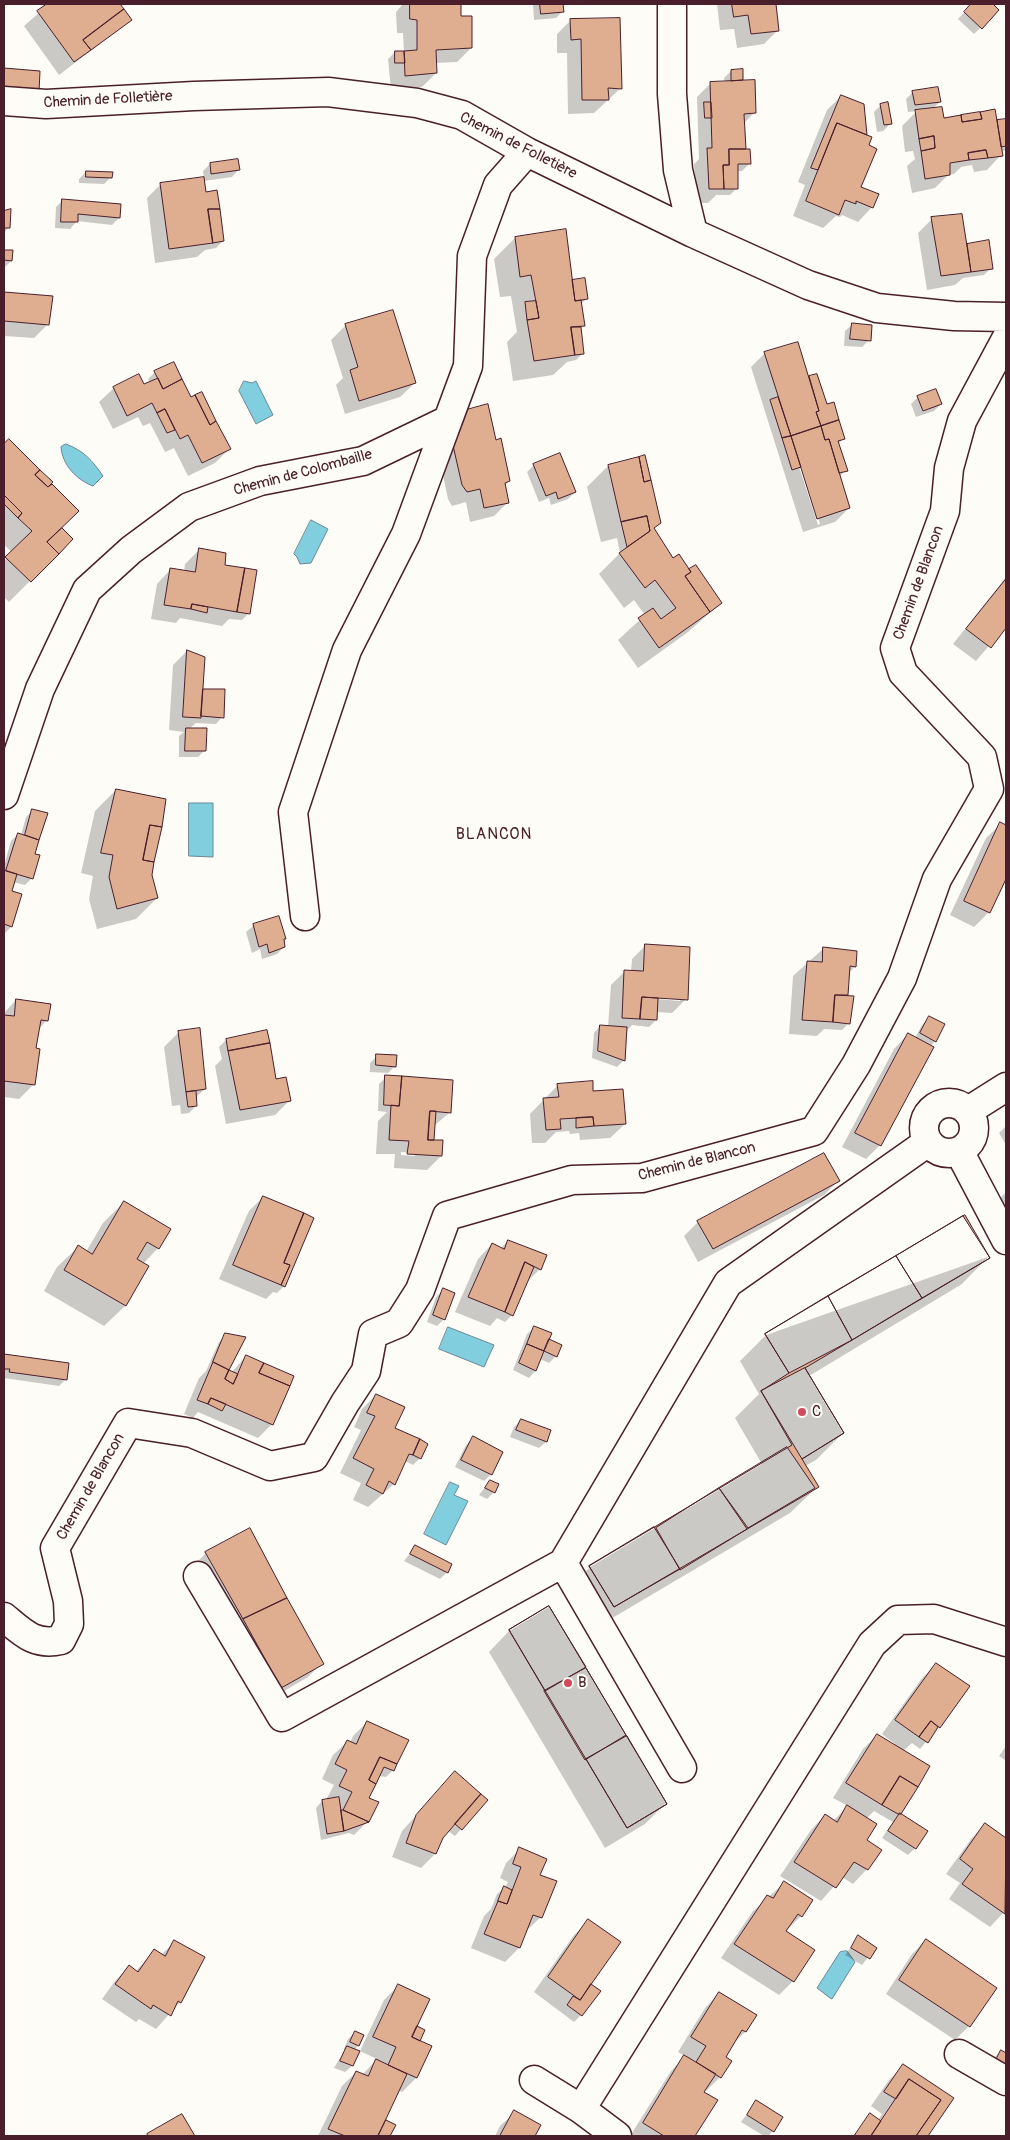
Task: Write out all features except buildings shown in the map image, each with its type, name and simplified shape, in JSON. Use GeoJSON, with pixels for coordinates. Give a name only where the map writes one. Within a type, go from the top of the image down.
{"type":"FeatureCollection","features":[{"type":"Feature","properties":{"kind":"street"},"geometry":{"type":"LineString","coordinates":[[672,4],[672,94],[678,170],[694,233]]}},
{"type":"Feature","properties":{"kind":"street","name":"Chemin de Folletière"},"geometry":{"type":"LineString","coordinates":[[4,101],[46,104],[194,96],[328,92],[416,104],[462,115],[527,152],[694,233],[808,285],[876,308],[954,316],[1006,317]]}},
{"type":"Feature","properties":{"kind":"street"},"geometry":{"type":"LineString","coordinates":[[305,916],[292,812],[347,650],[406,534],[468,366],[472,256],[498,185],[527,152]]}},
{"type":"Feature","properties":{"kind":"street","name":"Chemin de Blancon"},"geometry":{"type":"LineString","coordinates":[[4,1617],[26,1636],[48,1642],[61,1640],[69,1624],[68,1601],[55,1548],[128,1423],[192,1433],[270,1466],[314,1457],[344,1403],[366,1371],[373,1334],[399,1323],[420,1290],[447,1216],[572,1180],[642,1178],[814,1131],[856,1065],[902,978],[937,879],[989,789],[982,756],[903,673],[895,648],[945,511],[949,468],[962,421],[1006,339]]}},
{"type":"Feature","properties":{"kind":"street","name":"Chemin de Colombaille"},"geometry":{"type":"LineString","coordinates":[[4,795],[40,689],[87,590],[131,550],[189,507],[260,481],[363,461],[448,420]]}},
{"type":"Feature","properties":{"kind":"street"},"geometry":{"type":"LineString","coordinates":[[968,1111],[1006,1087]]}},
{"type":"Feature","properties":{"kind":"street"},"geometry":{"type":"LineString","coordinates":[[948,1102],[968,1111],[974,1122],[974,1131],[966,1146],[959,1151],[944,1153],[936,1150],[928,1142],[923,1130],[924,1123],[932,1109],[948,1102]]}},
{"type":"Feature","properties":{"kind":"street"},"geometry":{"type":"LineString","coordinates":[[198,1576],[282,1717],[564,1563],[728,1282],[928,1142]]}},
{"type":"Feature","properties":{"kind":"street"},"geometry":{"type":"LineString","coordinates":[[959,1151],[1006,1240]]}},
{"type":"Feature","properties":{"kind":"street"},"geometry":{"type":"LineString","coordinates":[[564,1563],[682,1768]]}},
{"type":"Feature","properties":{"kind":"street"},"geometry":{"type":"LineString","coordinates":[[581,2109],[872,1644],[898,1620],[934,1619],[1006,1642]]}},
{"type":"Feature","properties":{"kind":"street"},"geometry":{"type":"LineString","coordinates":[[959,2054],[1006,2081]]}},
{"type":"Feature","properties":{"kind":"street"},"geometry":{"type":"LineString","coordinates":[[534,2080],[581,2109],[617,2136]]}},
{"type":"Feature","properties":{"kind":"water"},"geometry":{"type":"Polygon","coordinates":[[[244,381],[252,383],[256,381],[273,415],[256,424],[239,391],[244,381]]]}},
{"type":"Feature","properties":{"kind":"water"},"geometry":{"type":"Polygon","coordinates":[[[66,444],[87,457],[103,476],[93,486],[81,480],[67,466],[61,447],[66,444]]]}},
{"type":"Feature","properties":{"kind":"water"},"geometry":{"type":"Polygon","coordinates":[[[311,520],[328,529],[311,563],[300,564],[294,554],[311,520]]]}},
{"type":"Feature","properties":{"kind":"water"},"geometry":{"type":"Polygon","coordinates":[[[189,803],[213,803],[213,857],[189,856],[189,803]]]}},
{"type":"Feature","properties":{"kind":"water"},"geometry":{"type":"Polygon","coordinates":[[[448,1327],[494,1345],[484,1367],[439,1349],[448,1327]]]}},
{"type":"Feature","properties":{"kind":"water"},"geometry":{"type":"Polygon","coordinates":[[[450,1482],[459,1486],[454,1495],[468,1501],[446,1545],[424,1534],[450,1482]]]}},
{"type":"Feature","properties":{"kind":"water"},"geometry":{"type":"Polygon","coordinates":[[[847,1951],[855,1962],[832,1999],[817,1988],[840,1952],[847,1951]]]}},
{"type":"Feature","properties":{"kind":"place","name":"C"},"geometry":{"type":"Point","coordinates":[802,1412]}},
{"type":"Feature","properties":{"kind":"place","name":"B"},"geometry":{"type":"Point","coordinates":[568,1683]}},
{"type":"Feature","properties":{"kind":"district","name":"BLANCON"},"geometry":{"type":"Point","coordinates":[494,835]}}]}
